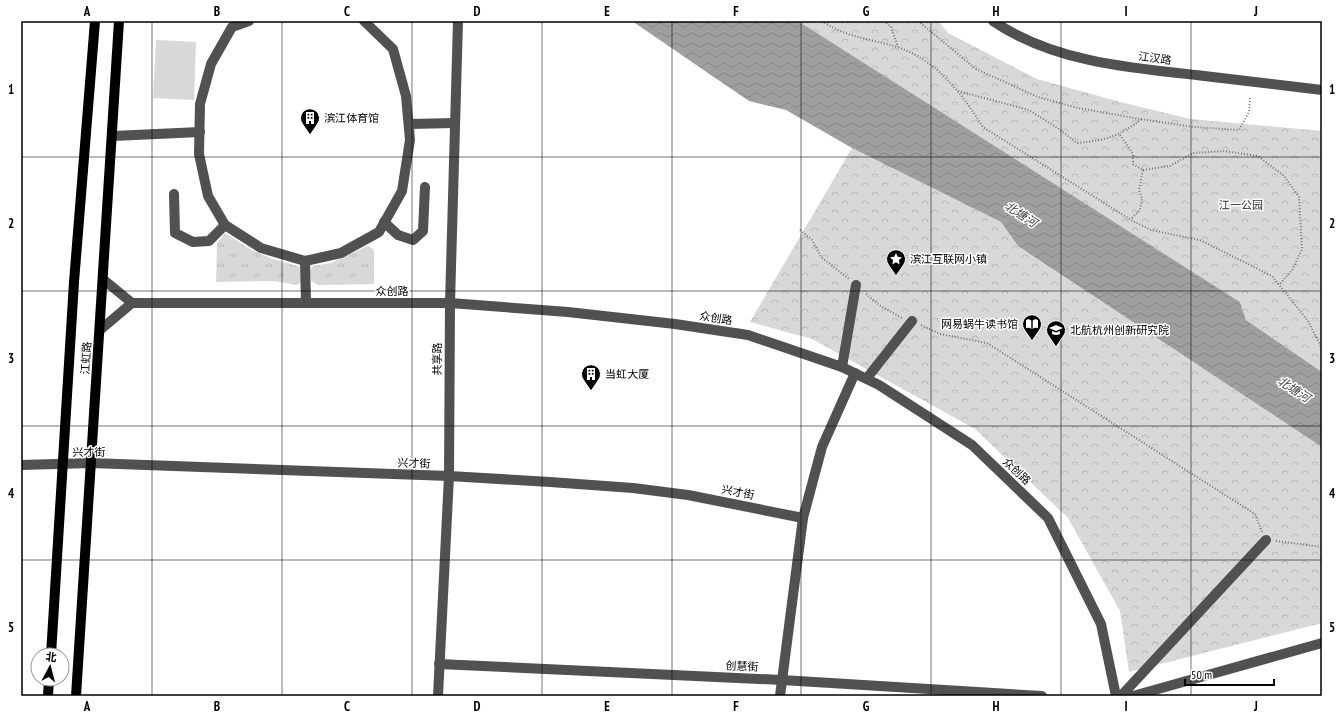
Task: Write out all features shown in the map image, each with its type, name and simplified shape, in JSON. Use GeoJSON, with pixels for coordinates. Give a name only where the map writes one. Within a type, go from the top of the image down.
{"type":"FeatureCollection","features":[{"type":"Feature","properties":{"kind":"main road","name":"江虹路"},"geometry":{"type":"LineString","coordinates":[[52,647],[64,465],[74,282],[95,21]]}},
{"type":"Feature","properties":{"kind":"main road","name":"江虹路"},"geometry":{"type":"LineString","coordinates":[[76,696],[120,21]]}},
{"type":"Feature","properties":{"kind":"street"},"geometry":{"type":"LineString","coordinates":[[249,21],[232,27],[210,64],[200,104],[200,154],[208,196],[225,225],[261,248],[305,261],[341,253],[379,232],[402,191],[410,140],[406,96],[393,49],[364,21]]}},
{"type":"Feature","properties":{"kind":"street","name":"共享路"},"geometry":{"type":"LineString","coordinates":[[438,696],[449,476],[450,303],[458,21]]}},
{"type":"Feature","properties":{"kind":"street","name":"江汉路"},"geometry":{"type":"LineString","coordinates":[[993,21],[1032,43],[1080,58],[1156,71],[1322,90]]}},
{"type":"Feature","properties":{"kind":"street"},"geometry":{"type":"LineString","coordinates":[[409,124],[454,123]]}},
{"type":"Feature","properties":{"kind":"street"},"geometry":{"type":"LineString","coordinates":[[113,136],[200,132]]}},
{"type":"Feature","properties":{"kind":"street"},"geometry":{"type":"LineString","coordinates":[[384,222],[398,235],[413,240],[424,231],[425,187]]}},
{"type":"Feature","properties":{"kind":"street"},"geometry":{"type":"LineString","coordinates":[[174,194],[175,232],[193,242],[209,241],[225,225]]}},
{"type":"Feature","properties":{"kind":"street"},"geometry":{"type":"LineString","coordinates":[[305,261],[306,302]]}},
{"type":"Feature","properties":{"kind":"street"},"geometry":{"type":"LineString","coordinates":[[100,330],[132,303],[104,280]]}},
{"type":"Feature","properties":{"kind":"street"},"geometry":{"type":"LineString","coordinates":[[842,366],[856,285]]}},
{"type":"Feature","properties":{"kind":"street","name":"众创路"},"geometry":{"type":"LineString","coordinates":[[132,303],[450,303],[583,314],[675,324],[748,335],[842,366],[867,378],[972,445],[1048,518],[1101,624],[1116,696]]}},
{"type":"Feature","properties":{"kind":"street"},"geometry":{"type":"LineString","coordinates":[[867,378],[912,321]]}},
{"type":"Feature","properties":{"kind":"street"},"geometry":{"type":"LineString","coordinates":[[780,696],[802,518],[822,447],[855,373]]}},
{"type":"Feature","properties":{"kind":"street","name":"兴才街"},"geometry":{"type":"LineString","coordinates":[[21,465],[64,465],[91,463],[449,476],[633,488],[688,495],[802,518]]}},
{"type":"Feature","properties":{"kind":"street"},"geometry":{"type":"LineString","coordinates":[[1121,696],[1266,540]]}},
{"type":"Feature","properties":{"kind":"street"},"geometry":{"type":"LineString","coordinates":[[1133,696],[1322,643]]}},
{"type":"Feature","properties":{"kind":"street","name":"创慧街"},"geometry":{"type":"LineString","coordinates":[[440,664],[782,680],[1042,696]]}},
{"type":"Feature","properties":{"kind":"path"},"geometry":{"type":"LineString","coordinates":[[822,21],[833,29],[858,38],[898,47],[925,59],[957,91],[983,127],[1131,220],[1151,230],[1200,240],[1272,276],[1308,321],[1322,349]]}},
{"type":"Feature","properties":{"kind":"path"},"geometry":{"type":"LineString","coordinates":[[884,21],[891,27],[898,47]]}},
{"type":"Feature","properties":{"kind":"path"},"geometry":{"type":"LineString","coordinates":[[918,21],[976,69],[1038,97],[1078,108],[1193,127],[1239,130],[1249,112],[1250,98]]}},
{"type":"Feature","properties":{"kind":"path"},"geometry":{"type":"LineString","coordinates":[[957,91],[1029,110],[1059,129],[1077,143],[1103,141],[1120,135],[1142,119]]}},
{"type":"Feature","properties":{"kind":"path"},"geometry":{"type":"LineString","coordinates":[[1120,135],[1133,154],[1133,164],[1144,170],[1170,166],[1193,153],[1224,151],[1258,156],[1284,176],[1299,197],[1302,249],[1293,268],[1279,285]]}},
{"type":"Feature","properties":{"kind":"path"},"geometry":{"type":"LineString","coordinates":[[1131,220],[1140,210],[1142,199],[1139,190],[1144,170]]}},
{"type":"Feature","properties":{"kind":"path"},"geometry":{"type":"LineString","coordinates":[[800,230],[812,240],[821,257],[879,305],[894,315],[912,321],[940,334],[987,343],[1254,514],[1266,540],[1322,547]]}},
{"type":"Feature","properties":{"kind":"green space","name":"江一公园"},"geometry":{"type":"Polygon","coordinates":[[[798,21],[938,21],[948,33],[1037,79],[1128,104],[1191,119],[1322,131],[1322,372],[1246,320],[1240,302],[798,21]]]}},
{"type":"Feature","properties":{"kind":"green space"},"geometry":{"type":"Polygon","coordinates":[[[156,40],[196,42],[194,100],[153,98],[156,40]]]}},
{"type":"Feature","properties":{"kind":"green space"},"geometry":{"type":"Polygon","coordinates":[[[852,148],[1001,222],[1018,246],[1322,447],[1322,623],[1129,672],[1120,611],[1068,518],[975,429],[812,339],[750,322],[852,148]]]}},
{"type":"Feature","properties":{"kind":"green space"},"geometry":{"type":"Polygon","coordinates":[[[225,233],[248,248],[270,258],[301,267],[302,281],[297,285],[274,281],[216,282],[217,243],[225,233]]]}},
{"type":"Feature","properties":{"kind":"green space"},"geometry":{"type":"Polygon","coordinates":[[[368,246],[374,250],[374,284],[319,285],[311,281],[310,270],[313,266],[331,263],[368,246]]]}},
{"type":"Feature","properties":{"kind":"water","name":"北塘河"},"geometry":{"type":"Polygon","coordinates":[[[632,21],[798,21],[1240,302],[1246,320],[1322,372],[1322,447],[1018,246],[1001,222],[852,148],[786,110],[749,101],[632,21]]]}},
{"type":"Feature","properties":{"kind":"place","name":"滨江体育馆"},"geometry":{"type":"Point","coordinates":[310,135]}},
{"type":"Feature","properties":{"kind":"place","name":"滨江互联网小镇"},"geometry":{"type":"Point","coordinates":[896,276]}},
{"type":"Feature","properties":{"kind":"place","name":"网易蜗牛读书馆"},"geometry":{"type":"Point","coordinates":[1032,341]}},
{"type":"Feature","properties":{"kind":"place","name":"北航杭州创新研究院"},"geometry":{"type":"Point","coordinates":[1056,347]}},
{"type":"Feature","properties":{"kind":"place","name":"当虹大厦"},"geometry":{"type":"Point","coordinates":[591,391]}}]}
